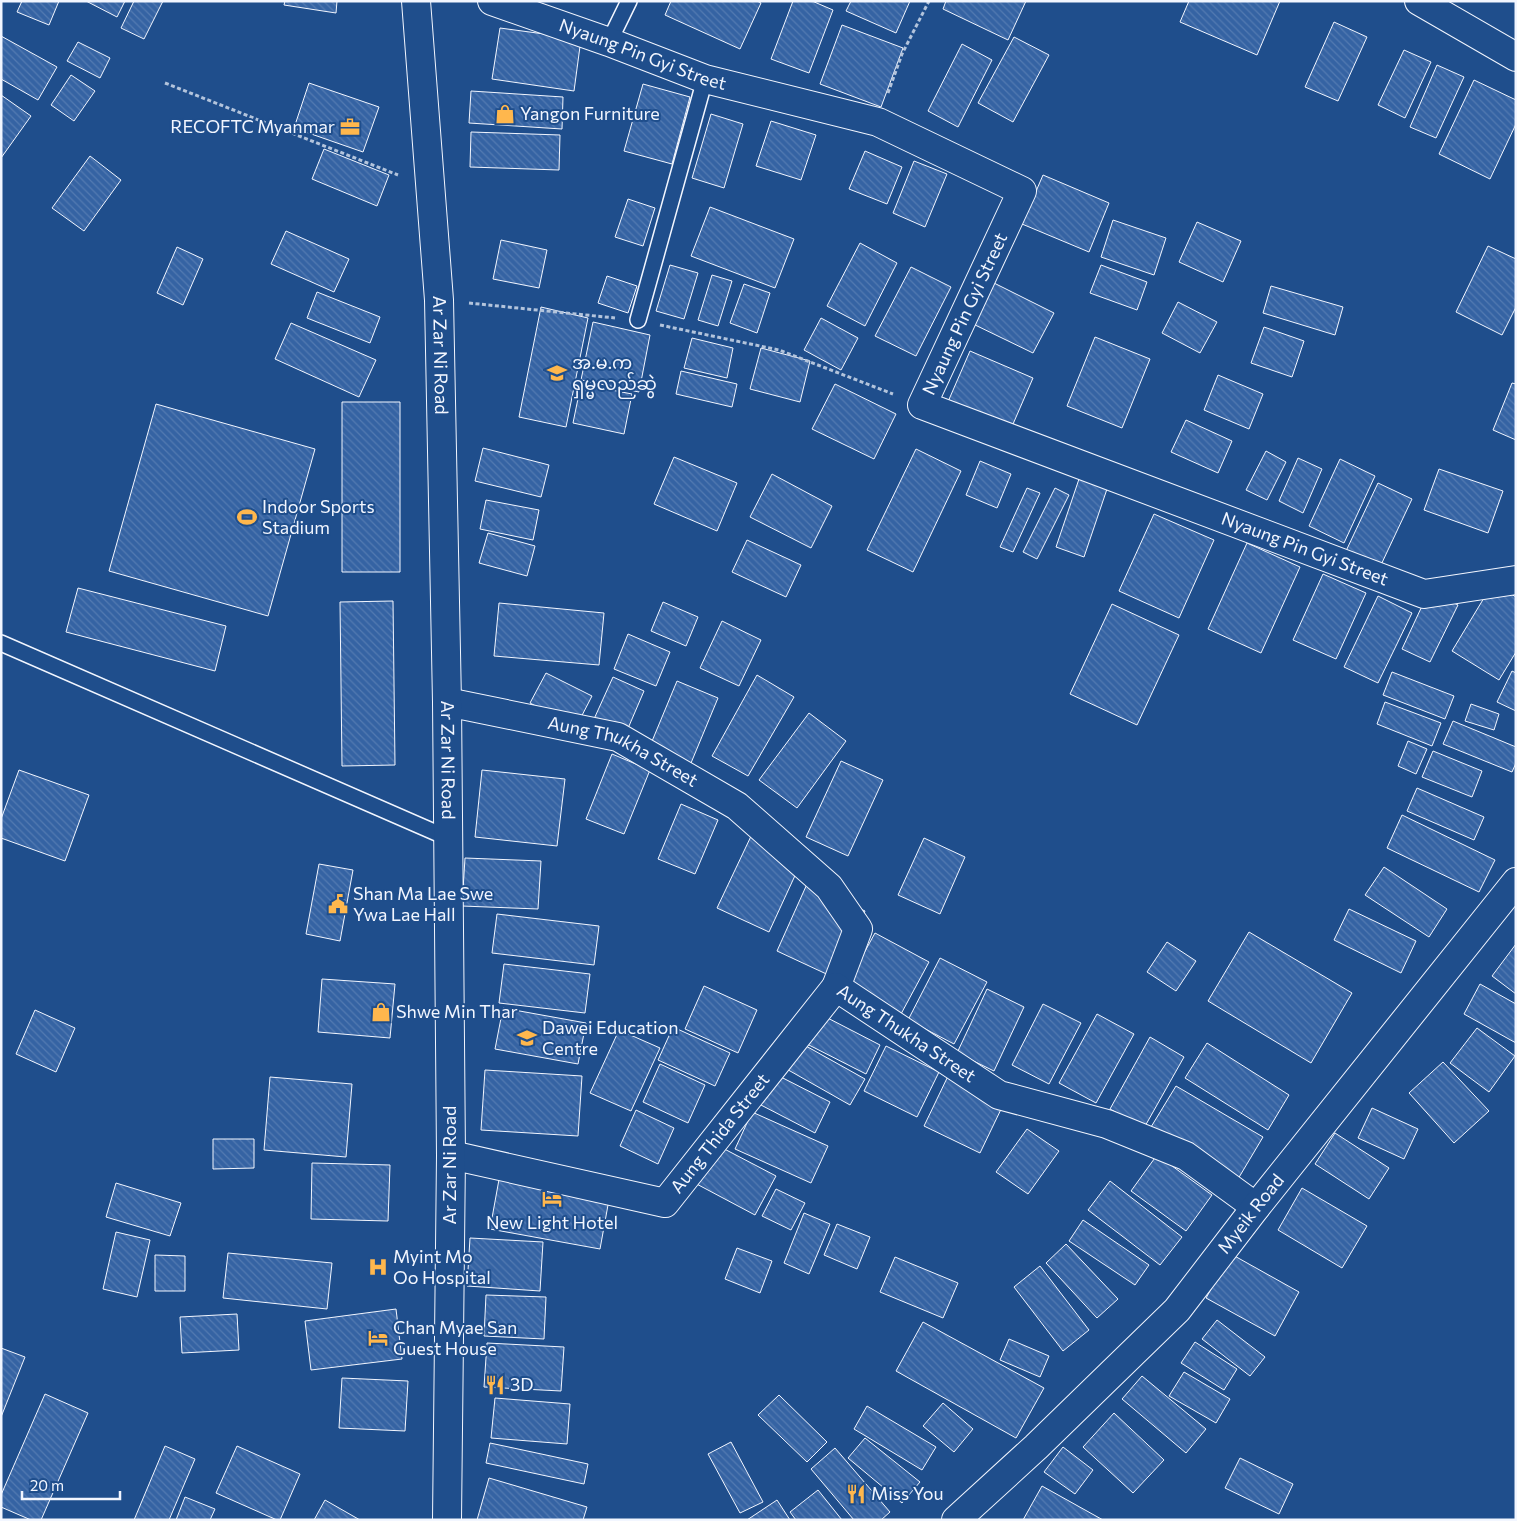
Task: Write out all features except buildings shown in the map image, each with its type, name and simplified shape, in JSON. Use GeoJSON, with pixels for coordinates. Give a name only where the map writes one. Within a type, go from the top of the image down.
{"type":"FeatureCollection","features":[{"type":"Feature","properties":{"kind":"main road","name":"Ar Zar Ni Road"},"geometry":{"type":"LineString","coordinates":[[416,1],[439,300],[447,702],[451,1156],[447,1520]]}},
{"type":"Feature","properties":{"kind":"main road","name":"Nyaung Pin Gyi Street"},"geometry":{"type":"LineString","coordinates":[[492,1],[609,42],[705,79],[878,122],[1022,190],[922,405],[1424,594],[1516,580]]}},
{"type":"Feature","properties":{"kind":"main road"},"geometry":{"type":"LineString","coordinates":[[1420,1],[1516,57]]}},
{"type":"Feature","properties":{"kind":"main road","name":"Aung Thukha Street"},"geometry":{"type":"LineString","coordinates":[[447,702],[618,737],[737,806],[828,888],[858,930],[836,987],[999,1095],[1107,1124],[1186,1156],[1256,1206]]}},
{"type":"Feature","properties":{"kind":"main road","name":"Myeik Road"},"geometry":{"type":"LineString","coordinates":[[956,1520],[1043,1440],[1177,1310],[1256,1206],[1516,882]]}},
{"type":"Feature","properties":{"kind":"main road","name":"Aung Thida Street"},"geometry":{"type":"LineString","coordinates":[[451,1156],[665,1203],[836,987]]}},
{"type":"Feature","properties":{"kind":"lane"},"geometry":{"type":"LineString","coordinates":[[609,42],[628,1]]}},
{"type":"Feature","properties":{"kind":"lane"},"geometry":{"type":"LineString","coordinates":[[638,320],[705,79]]}},
{"type":"Feature","properties":{"kind":"lane"},"geometry":{"type":"LineString","coordinates":[[1,643],[448,838]]}},
{"type":"Feature","properties":{"kind":"path"},"geometry":{"type":"LineString","coordinates":[[878,122],[902,54],[929,1]]}},
{"type":"Feature","properties":{"kind":"path"},"geometry":{"type":"LineString","coordinates":[[165,83],[431,188]]}},
{"type":"Feature","properties":{"kind":"path"},"geometry":{"type":"LineString","coordinates":[[439,300],[638,320],[779,350],[922,405]]}},
{"type":"Feature","properties":{"kind":"place","name":"Yangon Furniture"},"geometry":{"type":"Point","coordinates":[505,114]}},
{"type":"Feature","properties":{"kind":"place","name":"RECOFTC Myanmar"},"geometry":{"type":"Point","coordinates":[350,127]}},
{"type":"Feature","properties":{"kind":"place","name":"အ.မ.က ရှမ္မလည်ဆွဲ"},"geometry":{"type":"Point","coordinates":[557,373]}},
{"type":"Feature","properties":{"kind":"place","name":"Indoor Sports Stadium"},"geometry":{"type":"Point","coordinates":[247,517]}},
{"type":"Feature","properties":{"kind":"place","name":"Shan Ma Lae Swe Ywa Lae Hall"},"geometry":{"type":"Point","coordinates":[338,904]}},
{"type":"Feature","properties":{"kind":"place","name":"Shwe Min Thar"},"geometry":{"type":"Point","coordinates":[381,1012]}},
{"type":"Feature","properties":{"kind":"place","name":"Dawei Education Centre"},"geometry":{"type":"Point","coordinates":[527,1038]}},
{"type":"Feature","properties":{"kind":"place","name":"New Light Hotel"},"geometry":{"type":"Point","coordinates":[552,1199]}},
{"type":"Feature","properties":{"kind":"place","name":"Myint Mo Oo Hospital"},"geometry":{"type":"Point","coordinates":[378,1267]}},
{"type":"Feature","properties":{"kind":"place","name":"Chan Myae San Guest House"},"geometry":{"type":"Point","coordinates":[378,1338]}},
{"type":"Feature","properties":{"kind":"place","name":"3D"},"geometry":{"type":"Point","coordinates":[495,1385]}},
{"type":"Feature","properties":{"kind":"place","name":"Miss You"},"geometry":{"type":"Point","coordinates":[856,1494]}}]}
